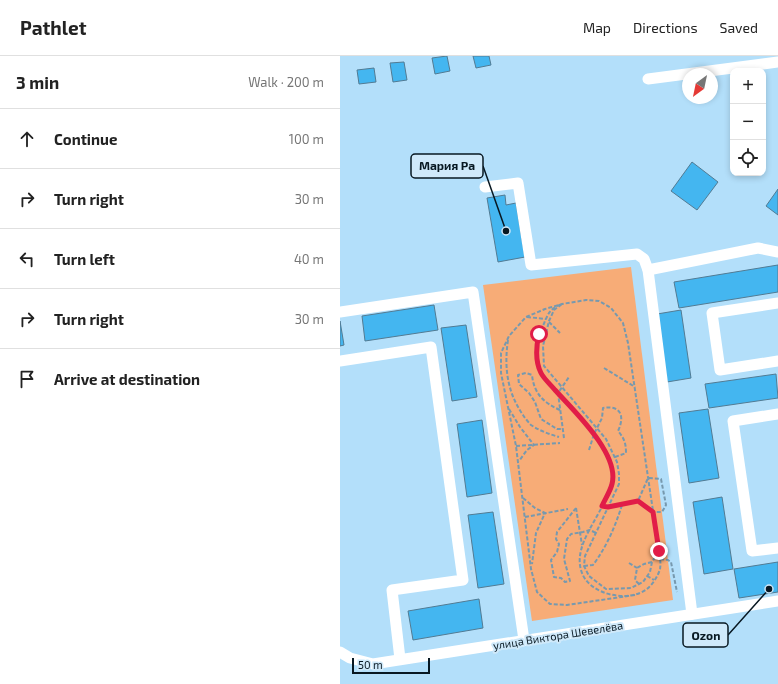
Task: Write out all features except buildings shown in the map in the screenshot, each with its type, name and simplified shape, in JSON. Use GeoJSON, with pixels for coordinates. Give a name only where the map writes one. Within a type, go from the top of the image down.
{"type":"FeatureCollection","features":[{"type":"Feature","properties":{"kind":"street"},"geometry":{"type":"LineString","coordinates":[[648,79],[778,62]]}},
{"type":"Feature","properties":{"kind":"street"},"geometry":{"type":"LineString","coordinates":[[485,186],[518,183],[531,265],[637,254],[644,259],[648,270],[692,614]]}},
{"type":"Feature","properties":{"kind":"street"},"geometry":{"type":"LineString","coordinates":[[648,270],[758,248],[778,252]]}},
{"type":"Feature","properties":{"kind":"street"},"geometry":{"type":"LineString","coordinates":[[696,264],[778,252]]}},
{"type":"Feature","properties":{"kind":"street"},"geometry":{"type":"LineString","coordinates":[[340,312],[473,292],[524,640]]}},
{"type":"Feature","properties":{"kind":"street"},"geometry":{"type":"LineString","coordinates":[[778,303],[712,313],[720,370],[778,361]]}},
{"type":"Feature","properties":{"kind":"street"},"geometry":{"type":"LineString","coordinates":[[340,361],[431,347],[463,580],[392,590],[400,659]]}},
{"type":"Feature","properties":{"kind":"street"},"geometry":{"type":"LineString","coordinates":[[778,414],[733,421],[752,552],[778,548]]}},
{"type":"Feature","properties":{"kind":"street","name":"улица Виктора Шевелёва"},"geometry":{"type":"LineString","coordinates":[[340,652],[350,658],[373,664],[778,601]]}},
{"type":"Feature","properties":{"kind":"path"},"geometry":{"type":"LineString","coordinates":[[586,300],[599,301],[611,308],[623,323],[635,387],[660,559],[660,567],[654,580],[647,589],[635,595],[567,606],[550,604],[537,592],[531,568],[516,446],[501,373],[501,353],[509,336],[526,317],[562,304],[586,300]]}},
{"type":"Feature","properties":{"kind":"path"},"geometry":{"type":"LineString","coordinates":[[562,304],[552,308],[539,334],[536,354],[541,374],[603,446],[612,467],[613,478],[612,485],[582,546]]}},
{"type":"Feature","properties":{"kind":"path"},"geometry":{"type":"LineString","coordinates":[[562,304],[554,310],[549,322],[543,346],[544,366],[606,439],[615,457],[619,474],[619,484],[585,556],[584,566],[589,576],[606,588],[631,588],[643,582],[650,572],[652,562],[659,551]]}},
{"type":"Feature","properties":{"kind":"path"},"geometry":{"type":"LineString","coordinates":[[526,317],[546,319],[560,333]]}},
{"type":"Feature","properties":{"kind":"path"},"geometry":{"type":"LineString","coordinates":[[509,336],[507,352],[507,378],[510,391],[519,409],[529,424],[545,433],[560,437]]}},
{"type":"Feature","properties":{"kind":"path"},"geometry":{"type":"LineString","coordinates":[[604,368],[635,387]]}},
{"type":"Feature","properties":{"kind":"path"},"geometry":{"type":"LineString","coordinates":[[560,410],[549,405],[540,397],[533,385],[532,375],[526,373],[518,375],[520,384],[530,393],[535,402],[540,419],[557,429],[563,429]]}},
{"type":"Feature","properties":{"kind":"path"},"geometry":{"type":"LineString","coordinates":[[564,438],[558,393],[561,386],[569,377]]}},
{"type":"Feature","properties":{"kind":"path"},"geometry":{"type":"LineString","coordinates":[[573,410],[576,404]]}},
{"type":"Feature","properties":{"kind":"path"},"geometry":{"type":"LineString","coordinates":[[508,406],[520,427],[534,445]]}},
{"type":"Feature","properties":{"kind":"path"},"geometry":{"type":"LineString","coordinates":[[589,450],[594,434],[602,418],[603,408],[611,406],[617,409],[621,414],[618,431],[626,446],[626,453],[615,457]]}},
{"type":"Feature","properties":{"kind":"path"},"geometry":{"type":"LineString","coordinates":[[516,446],[560,443]]}},
{"type":"Feature","properties":{"kind":"path"},"geometry":{"type":"LineString","coordinates":[[518,461],[527,450],[534,445]]}},
{"type":"Feature","properties":{"kind":"path"},"geometry":{"type":"LineString","coordinates":[[612,467],[618,466]]}},
{"type":"Feature","properties":{"kind":"path"},"geometry":{"type":"LineString","coordinates":[[638,501],[648,478]]}},
{"type":"Feature","properties":{"kind":"path"},"geometry":{"type":"LineString","coordinates":[[638,501],[653,512],[662,512],[666,505],[661,478],[648,478]]}},
{"type":"Feature","properties":{"kind":"path"},"geometry":{"type":"LineString","coordinates":[[522,497],[535,508],[544,513]]}},
{"type":"Feature","properties":{"kind":"path"},"geometry":{"type":"LineString","coordinates":[[602,506],[608,507],[638,501]]}},
{"type":"Feature","properties":{"kind":"path"},"geometry":{"type":"LineString","coordinates":[[584,566],[593,565],[602,553],[614,531],[622,505]]}},
{"type":"Feature","properties":{"kind":"path"},"geometry":{"type":"LineString","coordinates":[[596,533],[590,530],[580,532],[571,534],[567,539],[564,549],[564,559],[570,580],[565,582],[561,578],[554,577],[551,560],[558,552],[559,544],[556,538],[557,532],[576,508],[580,532],[582,546],[580,566],[582,575],[591,586],[604,594],[635,595]]}},
{"type":"Feature","properties":{"kind":"path"},"geometry":{"type":"LineString","coordinates":[[525,517],[568,509]]}},
{"type":"Feature","properties":{"kind":"path"},"geometry":{"type":"LineString","coordinates":[[531,568],[536,533],[544,513]]}},
{"type":"Feature","properties":{"kind":"path"},"geometry":{"type":"LineString","coordinates":[[660,559],[671,562],[678,595]]}},
{"type":"Feature","properties":{"kind":"path"},"geometry":{"type":"LineString","coordinates":[[637,568],[652,562]]}},
{"type":"Feature","properties":{"kind":"path"},"geometry":{"type":"LineString","coordinates":[[629,563],[637,568]]}},
{"type":"Feature","properties":{"kind":"path"},"geometry":{"type":"LineString","coordinates":[[637,568],[635,580],[639,584]]}},
{"type":"Feature","properties":{"kind":"path"},"geometry":{"type":"LineString","coordinates":[[647,576],[654,580]]}},
{"type":"Feature","properties":{"kind":"shaded area"},"geometry":{"type":"Polygon","coordinates":[[[631,267],[673,600],[532,621],[483,285],[631,267]]]}},
{"type":"Feature","properties":{"kind":"place","name":"Мария Ра"},"geometry":{"type":"Point","coordinates":[506,231]}},
{"type":"Feature","properties":{"kind":"place","name":"Ozon"},"geometry":{"type":"Point","coordinates":[769,589]}},
{"type":"Feature","properties":{"kind":"route"},"geometry":{"type":"LineString","coordinates":[[539,334],[536,354],[541,374],[594,434],[603,446],[610,462],[613,478],[612,485],[602,506],[608,507],[638,501],[653,512],[659,551]]}}]}
